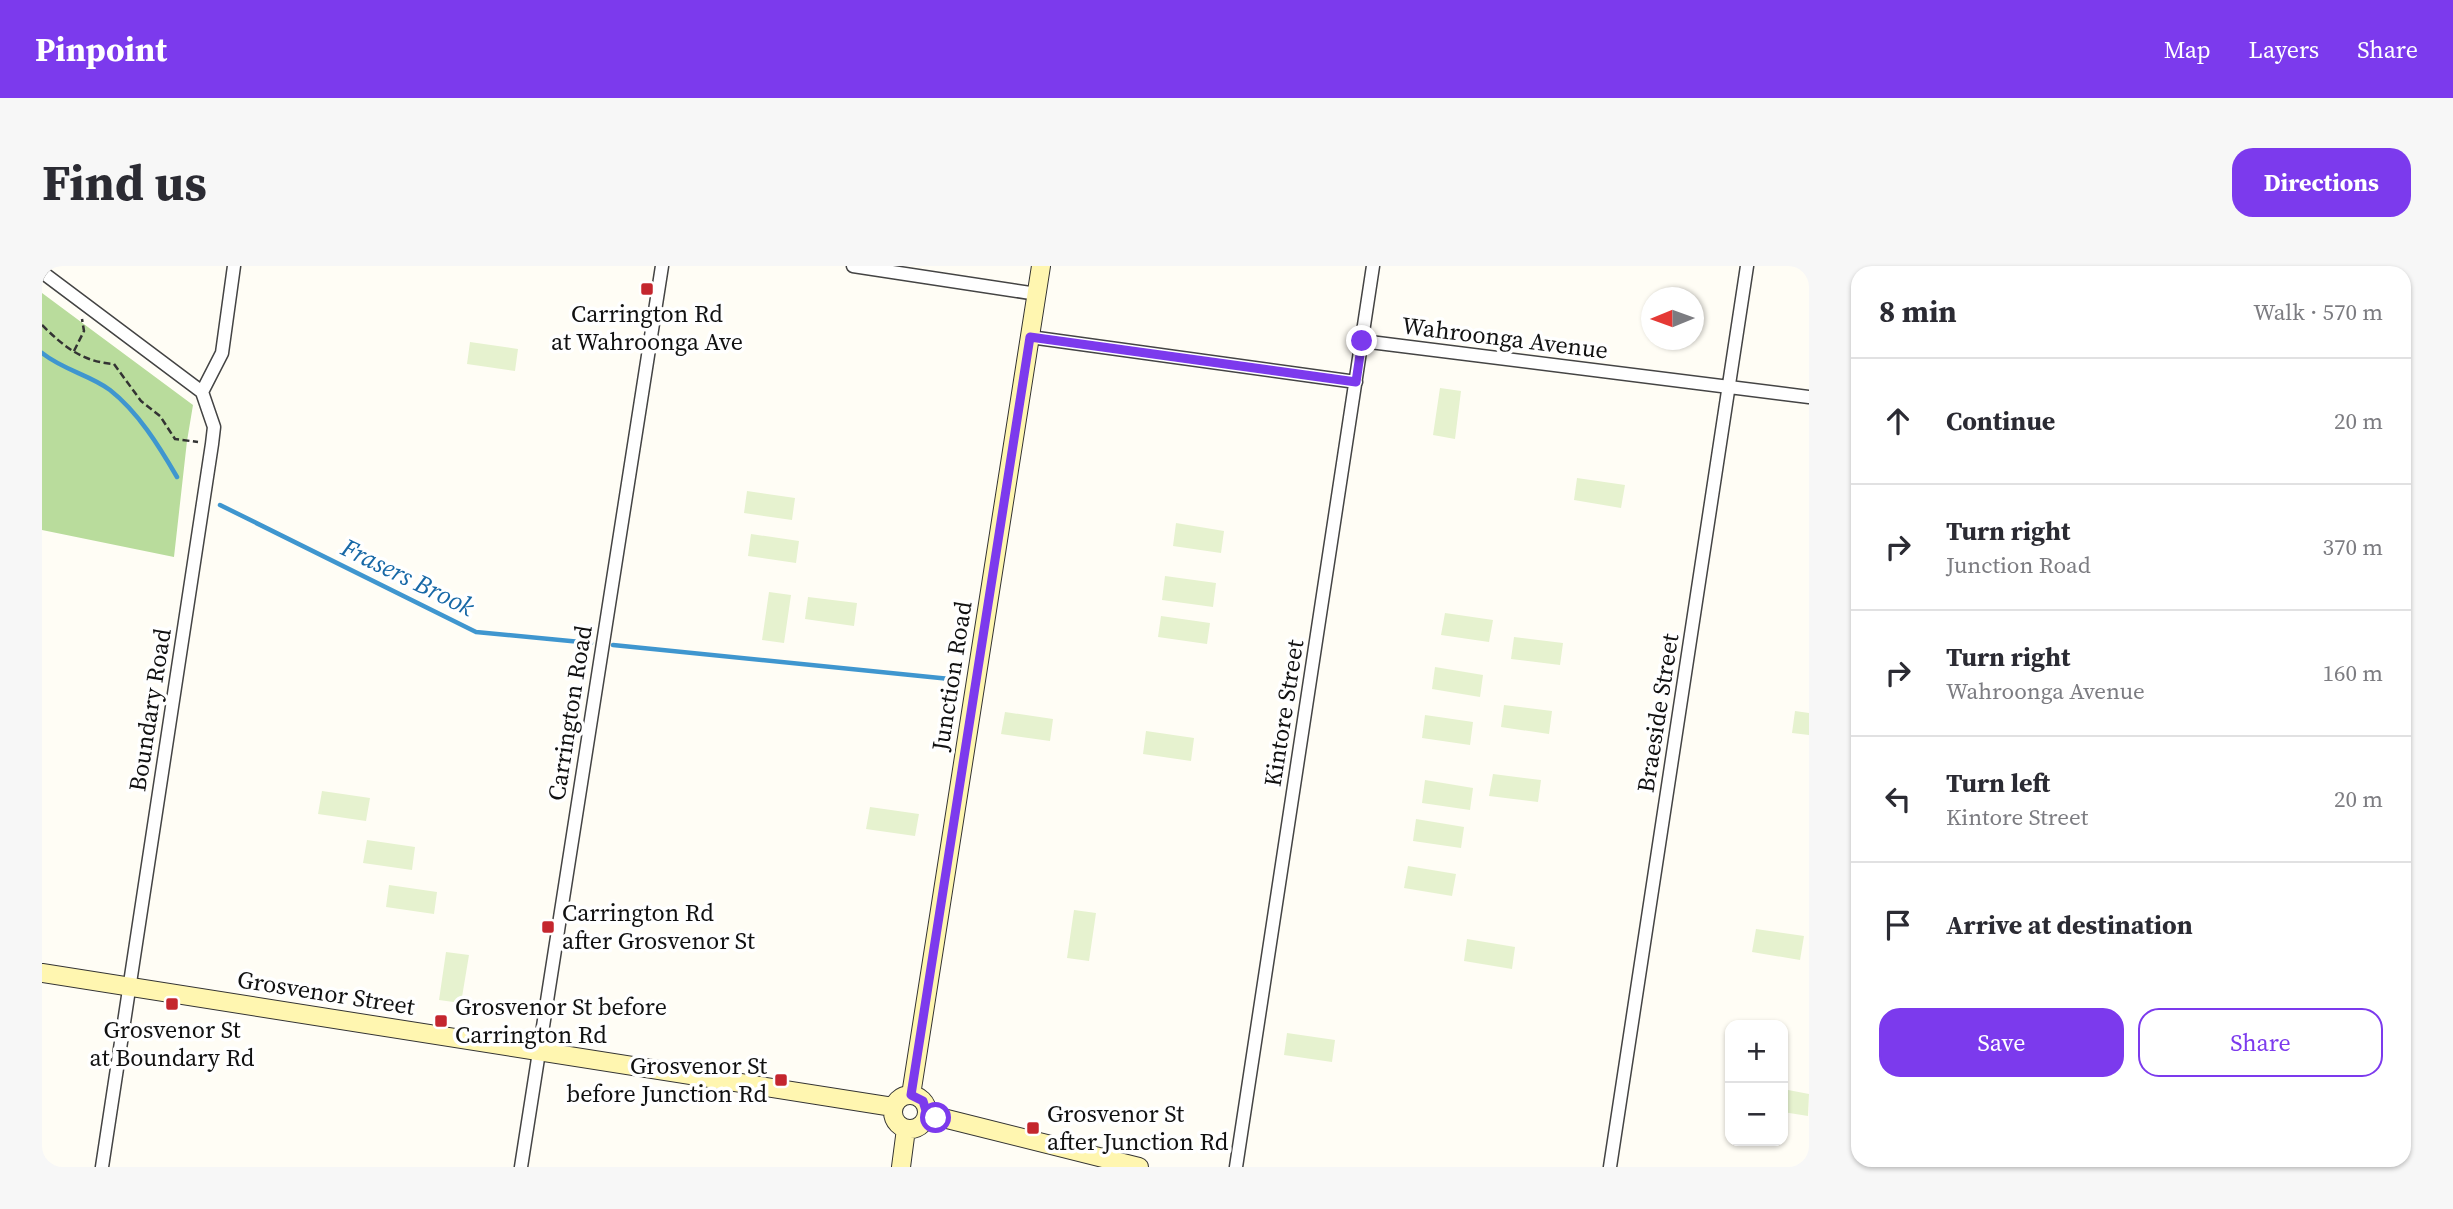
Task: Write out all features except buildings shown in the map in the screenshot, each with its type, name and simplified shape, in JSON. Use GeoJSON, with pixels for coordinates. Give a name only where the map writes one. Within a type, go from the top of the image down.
{"type":"FeatureCollection","features":[{"type":"Feature","properties":{"kind":"street"},"geometry":{"type":"LineString","coordinates":[[42,272],[202,392],[222,352],[234,266]]}},
{"type":"Feature","properties":{"kind":"street","name":"Carrington Road"},"geometry":{"type":"LineString","coordinates":[[521,1167],[662,266]]}},
{"type":"Feature","properties":{"kind":"street"},"geometry":{"type":"LineString","coordinates":[[853,266],[1037,294]]}},
{"type":"Feature","properties":{"kind":"street","name":"Junction Road"},"geometry":{"type":"LineString","coordinates":[[911,1095],[1041,266]]}},
{"type":"Feature","properties":{"kind":"street","name":"Kintore Street"},"geometry":{"type":"LineString","coordinates":[[1236,1167],[1373,266]]}},
{"type":"Feature","properties":{"kind":"street","name":"Braeside Street"},"geometry":{"type":"LineString","coordinates":[[1609,1167],[1747,266]]}},
{"type":"Feature","properties":{"kind":"street"},"geometry":{"type":"LineString","coordinates":[[1030,337],[1356,382]]}},
{"type":"Feature","properties":{"kind":"street","name":"Wahroonga Avenue"},"geometry":{"type":"LineString","coordinates":[[1362,341],[1809,397]]}},
{"type":"Feature","properties":{"kind":"street","name":"Boundary Road"},"geometry":{"type":"LineString","coordinates":[[102,1167],[212,444],[214,427],[202,392]]}},
{"type":"Feature","properties":{"kind":"street","name":"Grosvenor Street"},"geometry":{"type":"LineString","coordinates":[[42,973],[893,1107]]}},
{"type":"Feature","properties":{"kind":"street"},"geometry":{"type":"LineString","coordinates":[[911,1095],[923,1101],[927,1114],[920,1126],[906,1129],[895,1121],[893,1107],[898,1099],[911,1095]]}},
{"type":"Feature","properties":{"kind":"street"},"geometry":{"type":"LineString","coordinates":[[927,1114],[1139,1167]]}},
{"type":"Feature","properties":{"kind":"street"},"geometry":{"type":"LineString","coordinates":[[901,1167],[906,1129]]}},
{"type":"Feature","properties":{"kind":"path"},"geometry":{"type":"LineString","coordinates":[[74,352],[84,331],[78,299]]}},
{"type":"Feature","properties":{"kind":"path"},"geometry":{"type":"LineString","coordinates":[[42,326],[60,343],[94,363],[114,364],[141,401],[160,416],[175,439],[212,444]]}},
{"type":"Feature","properties":{"kind":"green space"},"geometry":{"type":"Polygon","coordinates":[[[42,293],[193,405],[174,557],[42,530],[42,293]]]}},
{"type":"Feature","properties":{"kind":"green space"},"geometry":{"type":"Polygon","coordinates":[[[470,342],[518,349],[515,371],[467,364],[470,342]]]}},
{"type":"Feature","properties":{"kind":"green space"},"geometry":{"type":"Polygon","coordinates":[[[1440,388],[1461,391],[1455,439],[1433,435],[1440,388]]]}},
{"type":"Feature","properties":{"kind":"green space"},"geometry":{"type":"Polygon","coordinates":[[[1577,478],[1625,485],[1621,508],[1574,500],[1577,478]]]}},
{"type":"Feature","properties":{"kind":"green space"},"geometry":{"type":"Polygon","coordinates":[[[747,491],[795,498],[792,520],[744,513],[747,491]]]}},
{"type":"Feature","properties":{"kind":"green space"},"geometry":{"type":"Polygon","coordinates":[[[1176,523],[1224,531],[1221,553],[1173,546],[1176,523]]]}},
{"type":"Feature","properties":{"kind":"green space"},"geometry":{"type":"Polygon","coordinates":[[[751,534],[799,541],[796,563],[748,556],[751,534]]]}},
{"type":"Feature","properties":{"kind":"green space"},"geometry":{"type":"Polygon","coordinates":[[[1165,576],[1216,583],[1213,607],[1162,600],[1165,576]]]}},
{"type":"Feature","properties":{"kind":"green space"},"geometry":{"type":"Polygon","coordinates":[[[769,592],[791,595],[784,643],[762,640],[769,592]]]}},
{"type":"Feature","properties":{"kind":"green space"},"geometry":{"type":"Polygon","coordinates":[[[808,597],[857,603],[854,626],[805,619],[808,597]]]}},
{"type":"Feature","properties":{"kind":"green space"},"geometry":{"type":"Polygon","coordinates":[[[1445,613],[1493,620],[1489,642],[1441,635],[1445,613]]]}},
{"type":"Feature","properties":{"kind":"green space"},"geometry":{"type":"Polygon","coordinates":[[[1161,616],[1210,623],[1207,644],[1158,637],[1161,616]]]}},
{"type":"Feature","properties":{"kind":"green space"},"geometry":{"type":"Polygon","coordinates":[[[1514,637],[1563,643],[1560,665],[1511,659],[1514,637]]]}},
{"type":"Feature","properties":{"kind":"green space"},"geometry":{"type":"Polygon","coordinates":[[[1435,667],[1483,675],[1480,697],[1432,689],[1435,667]]]}},
{"type":"Feature","properties":{"kind":"green space"},"geometry":{"type":"Polygon","coordinates":[[[1504,705],[1552,711],[1549,734],[1501,727],[1504,705]]]}},
{"type":"Feature","properties":{"kind":"green space"},"geometry":{"type":"Polygon","coordinates":[[[1795,711],[1809,713],[1809,735],[1792,733],[1795,711]]]}},
{"type":"Feature","properties":{"kind":"green space"},"geometry":{"type":"Polygon","coordinates":[[[1005,712],[1053,719],[1050,741],[1001,734],[1005,712]]]}},
{"type":"Feature","properties":{"kind":"green space"},"geometry":{"type":"Polygon","coordinates":[[[1425,715],[1473,722],[1470,745],[1422,738],[1425,715]]]}},
{"type":"Feature","properties":{"kind":"green space"},"geometry":{"type":"Polygon","coordinates":[[[1146,731],[1194,738],[1191,761],[1143,754],[1146,731]]]}},
{"type":"Feature","properties":{"kind":"green space"},"geometry":{"type":"Polygon","coordinates":[[[1493,774],[1541,780],[1538,802],[1489,796],[1493,774]]]}},
{"type":"Feature","properties":{"kind":"green space"},"geometry":{"type":"Polygon","coordinates":[[[1425,780],[1473,788],[1470,810],[1422,803],[1425,780]]]}},
{"type":"Feature","properties":{"kind":"green space"},"geometry":{"type":"Polygon","coordinates":[[[322,791],[370,798],[366,821],[318,814],[322,791]]]}},
{"type":"Feature","properties":{"kind":"green space"},"geometry":{"type":"Polygon","coordinates":[[[870,807],[919,814],[915,836],[866,829],[870,807]]]}},
{"type":"Feature","properties":{"kind":"green space"},"geometry":{"type":"Polygon","coordinates":[[[1416,819],[1464,827],[1461,848],[1413,841],[1416,819]]]}},
{"type":"Feature","properties":{"kind":"green space"},"geometry":{"type":"Polygon","coordinates":[[[367,840],[415,847],[412,870],[363,863],[367,840]]]}},
{"type":"Feature","properties":{"kind":"green space"},"geometry":{"type":"Polygon","coordinates":[[[1408,866],[1456,874],[1452,896],[1404,888],[1408,866]]]}},
{"type":"Feature","properties":{"kind":"green space"},"geometry":{"type":"Polygon","coordinates":[[[389,885],[437,892],[434,914],[386,907],[389,885]]]}},
{"type":"Feature","properties":{"kind":"green space"},"geometry":{"type":"Polygon","coordinates":[[[1074,910],[1096,913],[1089,961],[1067,958],[1074,910]]]}},
{"type":"Feature","properties":{"kind":"green space"},"geometry":{"type":"Polygon","coordinates":[[[1756,929],[1804,936],[1800,960],[1752,952],[1756,929]]]}},
{"type":"Feature","properties":{"kind":"green space"},"geometry":{"type":"Polygon","coordinates":[[[1467,939],[1515,947],[1512,969],[1464,961],[1467,939]]]}},
{"type":"Feature","properties":{"kind":"green space"},"geometry":{"type":"Polygon","coordinates":[[[446,952],[469,955],[461,1003],[439,1000],[446,952]]]}},
{"type":"Feature","properties":{"kind":"green space"},"geometry":{"type":"Polygon","coordinates":[[[1287,1033],[1335,1040],[1332,1062],[1284,1055],[1287,1033]]]}},
{"type":"Feature","properties":{"kind":"green space"},"geometry":{"type":"Polygon","coordinates":[[[1788,1090],[1809,1094],[1808,1116],[1788,1113],[1788,1090]]]}},
{"type":"Feature","properties":{"kind":"waterway","name":"Frasers Brook"},"geometry":{"type":"LineString","coordinates":[[42,353],[102,385],[120,399],[147,430],[177,477]]}},
{"type":"Feature","properties":{"kind":"waterway","name":"Frasers Brook"},"geometry":{"type":"LineString","coordinates":[[220,505],[476,632],[591,643]]}},
{"type":"Feature","properties":{"kind":"waterway","name":"Frasers Brook"},"geometry":{"type":"LineString","coordinates":[[613,645],[950,679]]}},
{"type":"Feature","properties":{"kind":"place","name":"Carrington Rd at Wahroonga Ave"},"geometry":{"type":"Point","coordinates":[647,289]}},
{"type":"Feature","properties":{"kind":"place","name":"Carrington Rd after Grosvenor St"},"geometry":{"type":"Point","coordinates":[548,927]}},
{"type":"Feature","properties":{"kind":"place","name":"Grosvenor St at Boundary Rd"},"geometry":{"type":"Point","coordinates":[172,1004]}},
{"type":"Feature","properties":{"kind":"place","name":"Grosvenor St before Carrington Rd"},"geometry":{"type":"Point","coordinates":[441,1021]}},
{"type":"Feature","properties":{"kind":"place","name":"Grosvenor St before Junction Rd"},"geometry":{"type":"Point","coordinates":[781,1080]}},
{"type":"Feature","properties":{"kind":"place","name":"Grosvenor St after Junction Rd"},"geometry":{"type":"Point","coordinates":[1033,1128]}},
{"type":"Feature","properties":{"kind":"route"},"geometry":{"type":"LineString","coordinates":[[936,1118],[927,1114],[920,1098],[911,1095],[1030,337],[1356,382],[1362,341]]}}]}
